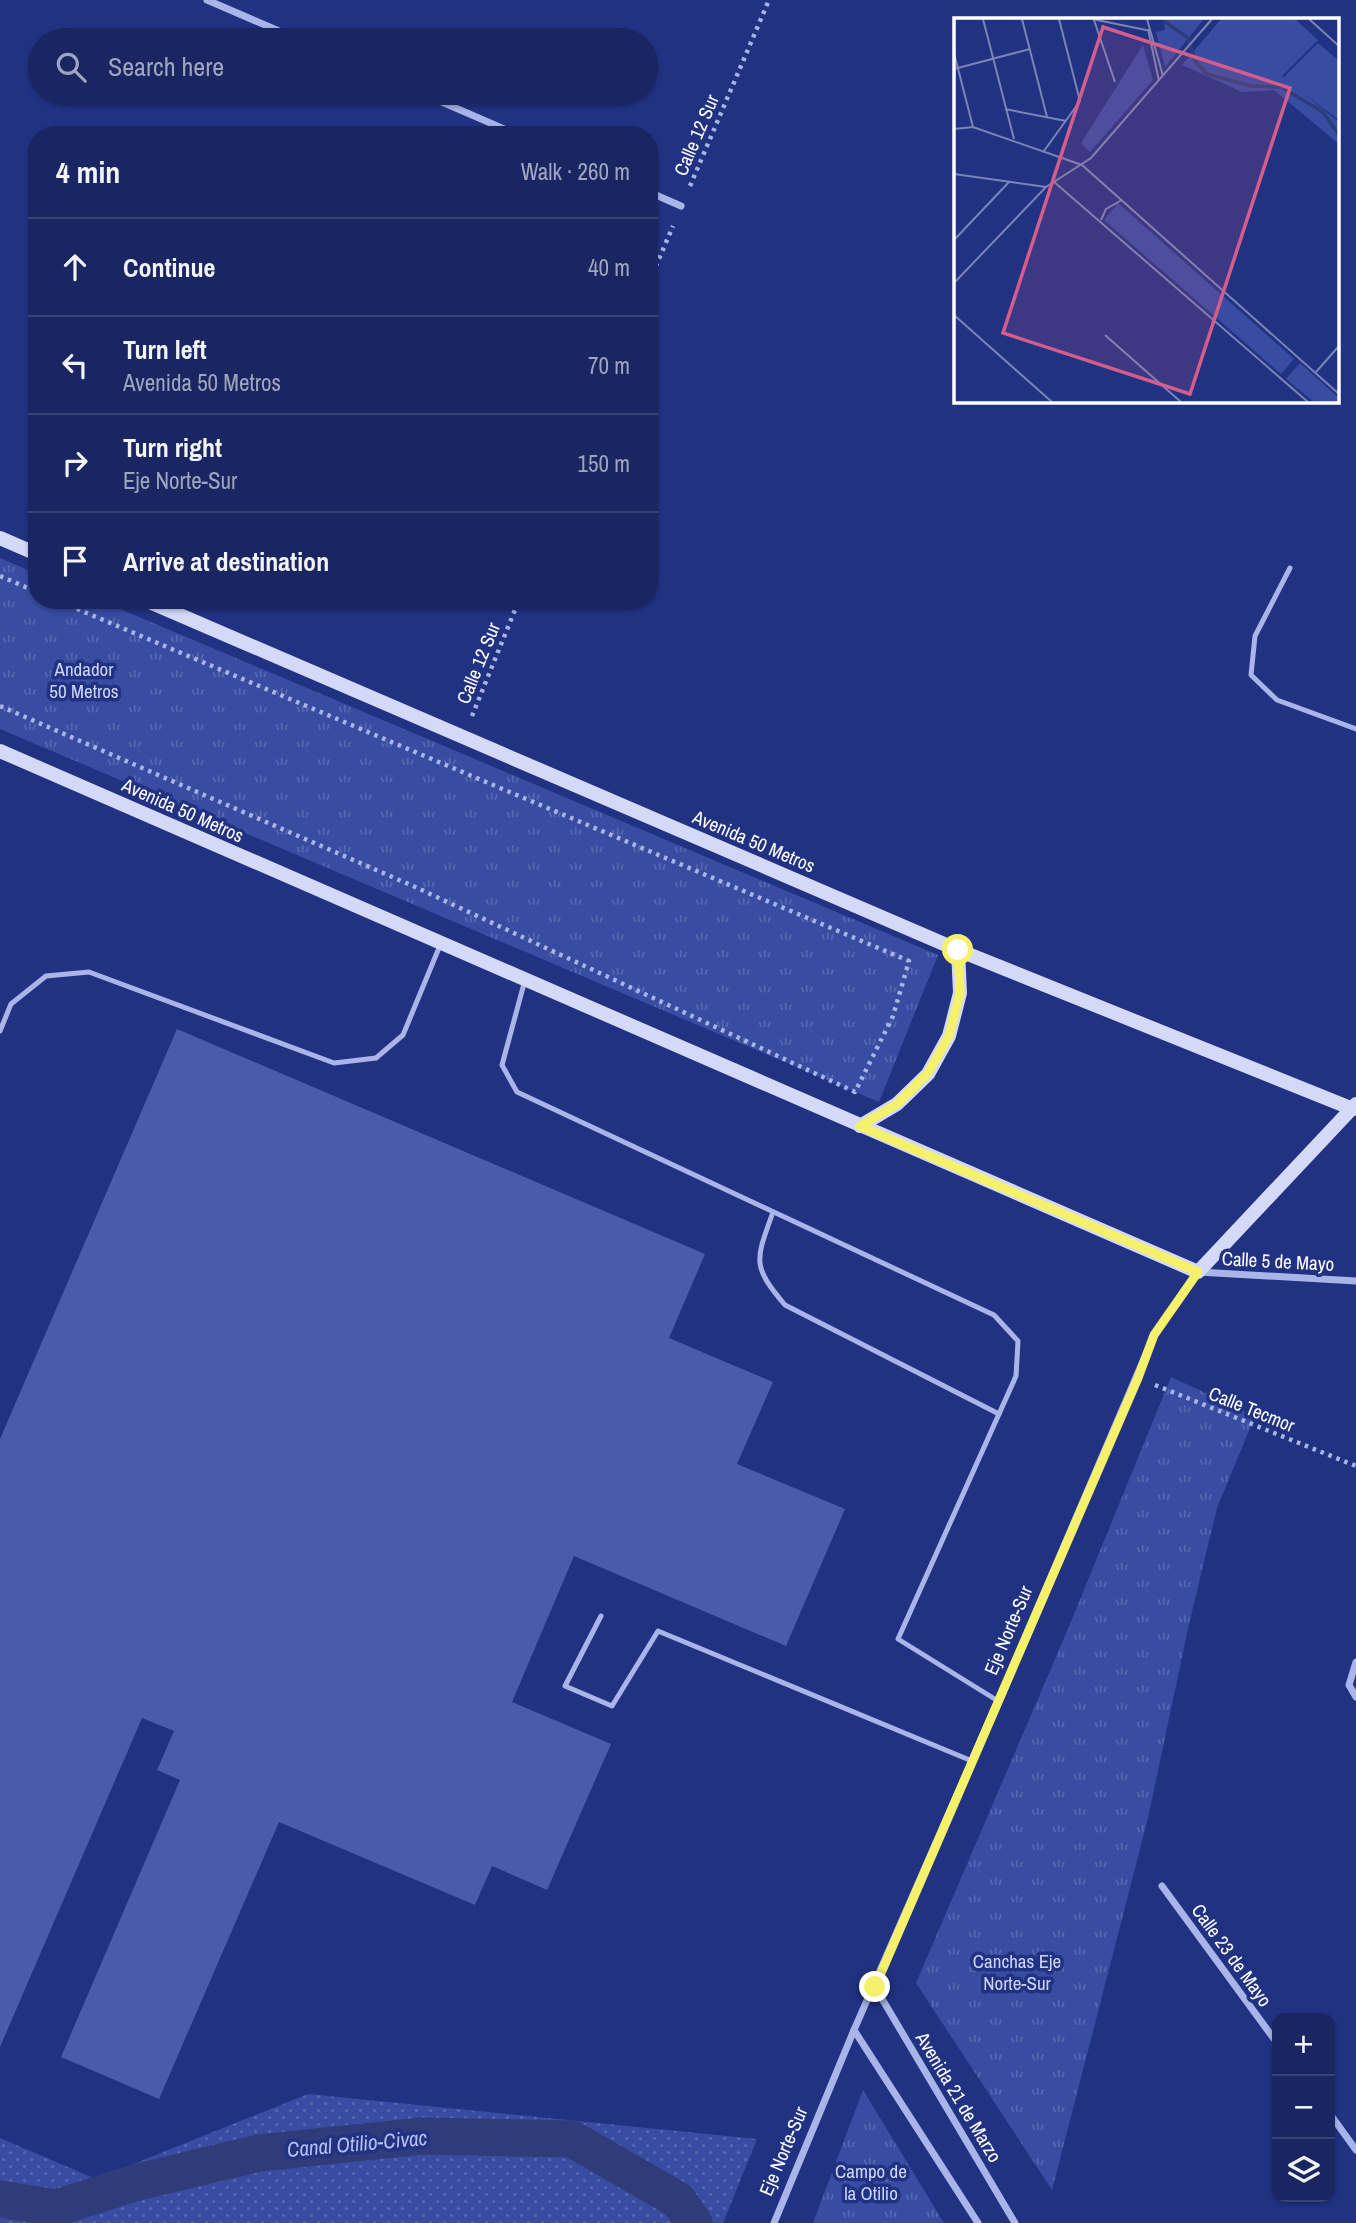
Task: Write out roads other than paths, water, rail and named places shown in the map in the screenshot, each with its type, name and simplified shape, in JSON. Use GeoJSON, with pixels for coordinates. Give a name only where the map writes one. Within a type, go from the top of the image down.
{"type":"FeatureCollection","features":[{"type":"Feature","properties":{"kind":"street"},"geometry":{"type":"LineString","coordinates":[[207,0],[272,28]]}},
{"type":"Feature","properties":{"kind":"street"},"geometry":{"type":"LineString","coordinates":[[449,105],[497,126]]}},
{"type":"Feature","properties":{"kind":"street"},"geometry":{"type":"LineString","coordinates":[[658,196],[681,205]]}},
{"type":"Feature","properties":{"kind":"street"},"geometry":{"type":"LineString","coordinates":[[0,538],[28,550]]}},
{"type":"Feature","properties":{"kind":"street","name":"Avenida 50 Metros"},"geometry":{"type":"LineString","coordinates":[[166,609],[958,950],[1354,1106]]}},
{"type":"Feature","properties":{"kind":"street","name":"Avenida 50 Metros"},"geometry":{"type":"LineString","coordinates":[[0,751],[1198,1272]]}},
{"type":"Feature","properties":{"kind":"street"},"geometry":{"type":"LineString","coordinates":[[860,1126],[897,1104],[928,1073],[949,1036],[960,993],[958,950]]}},
{"type":"Feature","properties":{"kind":"street","name":"Eje Norte-Sur"},"geometry":{"type":"LineString","coordinates":[[774,2223],[854,2030],[1138,1378],[1154,1335],[1198,1272],[1354,1106]]}},
{"type":"Feature","properties":{"kind":"street","name":"Calle 5 de Mayo"},"geometry":{"type":"LineString","coordinates":[[1198,1272],[1356,1281]]}},
{"type":"Feature","properties":{"kind":"street"},"geometry":{"type":"LineString","coordinates":[[1356,1662],[1349,1685],[1356,1697]]}},
{"type":"Feature","properties":{"kind":"street","name":"Calle 23 de Mayo"},"geometry":{"type":"LineString","coordinates":[[1162,1886],[1272,2036]]}},
{"type":"Feature","properties":{"kind":"street","name":"Avenida 21 de Marzo"},"geometry":{"type":"LineString","coordinates":[[875,1987],[1015,2223]]}},
{"type":"Feature","properties":{"kind":"street"},"geometry":{"type":"LineString","coordinates":[[854,2030],[978,2223]]}},
{"type":"Feature","properties":{"kind":"street"},"geometry":{"type":"LineString","coordinates":[[1335,2121],[1356,2150]]}},
{"type":"Feature","properties":{"kind":"lane"},"geometry":{"type":"LineString","coordinates":[[1290,568],[1255,636],[1251,675],[1277,700],[1356,729]]}},
{"type":"Feature","properties":{"kind":"lane"},"geometry":{"type":"LineString","coordinates":[[0,1031],[11,1004],[46,976],[89,972],[334,1063],[376,1058],[403,1035],[441,943]]}},
{"type":"Feature","properties":{"kind":"lane"},"geometry":{"type":"LineString","coordinates":[[525,980],[502,1065],[517,1092],[994,1315],[1018,1341],[1016,1377],[898,1639],[998,1701]]}},
{"type":"Feature","properties":{"kind":"lane"},"geometry":{"type":"LineString","coordinates":[[773,1212],[758,1253],[764,1280],[785,1305],[999,1413]]}},
{"type":"Feature","properties":{"kind":"lane"},"geometry":{"type":"LineString","coordinates":[[601,1616],[565,1686],[612,1706],[657,1631],[936,1748],[972,1760]]}},
{"type":"Feature","properties":{"kind":"waterway","name":"Canal Otilio-Civac"},"geometry":{"type":"LineString","coordinates":[[0,2199],[56,2208],[134,2183],[259,2153],[423,2136],[572,2139],[678,2200],[694,2223]]}},
{"type":"Feature","properties":{"kind":"park label","name":"Andador 50 Metros"},"geometry":{"type":"Point","coordinates":[84,680]}},
{"type":"Feature","properties":{"kind":"park label","name":"Canchas Eje Norte-Sur"},"geometry":{"type":"Point","coordinates":[1017,1972]}},
{"type":"Feature","properties":{"kind":"park label","name":"Campo de la Otilio"},"geometry":{"type":"Point","coordinates":[871,2182]}}]}
